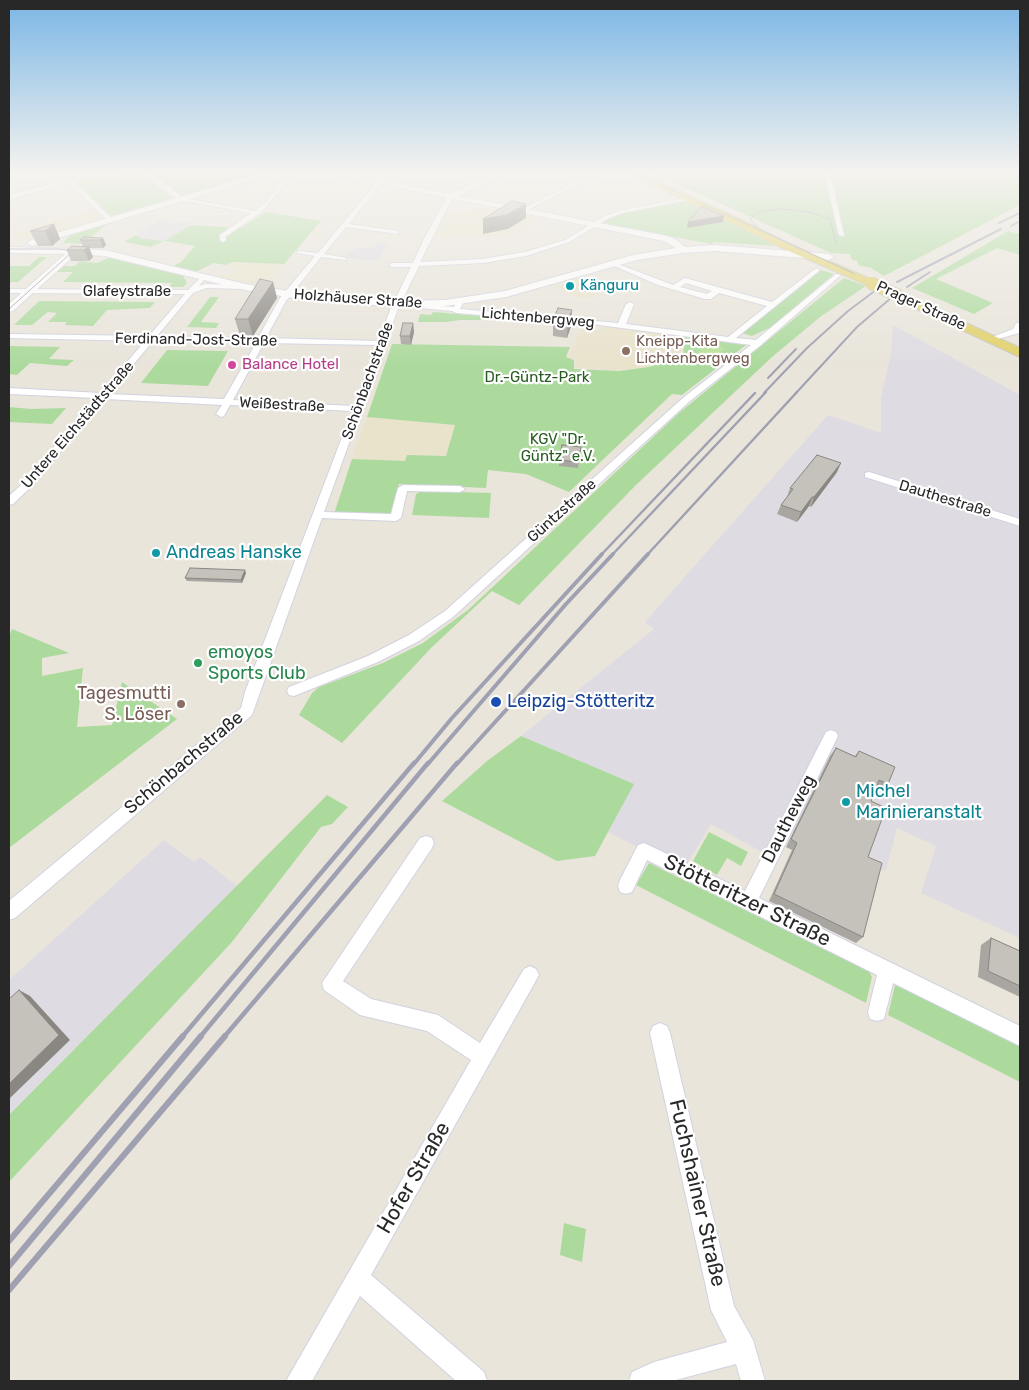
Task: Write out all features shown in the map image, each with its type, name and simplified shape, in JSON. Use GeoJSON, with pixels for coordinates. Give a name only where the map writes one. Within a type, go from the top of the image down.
{"type":"FeatureCollection","features":[{"type":"Feature","properties":{"kind":"main road","name":"Prager Straße"},"geometry":{"type":"LineString","coordinates":[[767,237],[809,257],[875,281],[1007,337],[1020,353]]}},
{"type":"Feature","properties":{"kind":"main road","name":"Prager Straße"},"geometry":{"type":"LineString","coordinates":[[784,237],[875,281]]}},
{"type":"Feature","properties":{"kind":"street"},"geometry":{"type":"LineString","coordinates":[[9,250],[53,237]]}},
{"type":"Feature","properties":{"kind":"street"},"geometry":{"type":"LineString","coordinates":[[221,414],[259,341],[287,294],[335,237]]}},
{"type":"Feature","properties":{"kind":"street","name":"Schönbachstraße"},"geometry":{"type":"LineString","coordinates":[[9,912],[247,710],[252,692],[396,304],[428,237]]}},
{"type":"Feature","properties":{"kind":"street"},"geometry":{"type":"LineString","coordinates":[[392,265],[483,261],[526,254],[567,241],[574,237]]}},
{"type":"Feature","properties":{"kind":"street"},"geometry":{"type":"LineString","coordinates":[[656,237],[674,242],[683,250]]}},
{"type":"Feature","properties":{"kind":"street"},"geometry":{"type":"LineString","coordinates":[[770,253],[782,251],[788,247]]}},
{"type":"Feature","properties":{"kind":"street","name":"Holzhäuser Straße"},"geometry":{"type":"LineString","coordinates":[[9,250],[105,253],[245,287],[287,294],[396,304],[458,305],[527,289],[642,256],[683,250],[714,248],[809,257],[829,257]]}},
{"type":"Feature","properties":{"kind":"street"},"geometry":{"type":"LineString","coordinates":[[9,309],[74,251]]}},
{"type":"Feature","properties":{"kind":"street"},"geometry":{"type":"LineString","coordinates":[[299,252],[344,259]]}},
{"type":"Feature","properties":{"kind":"street"},"geometry":{"type":"LineString","coordinates":[[613,264],[650,280],[708,297],[718,290],[773,305]]}},
{"type":"Feature","properties":{"kind":"street","name":"Güntzstraße"},"geometry":{"type":"LineString","coordinates":[[294,691],[373,659],[414,638],[449,614],[688,399],[758,343],[835,277],[814,272],[730,339]]}},
{"type":"Feature","properties":{"kind":"street","name":"Untere Eichstädtstraße"},"geometry":{"type":"LineString","coordinates":[[9,502],[26,486],[203,277]]}},
{"type":"Feature","properties":{"kind":"street","name":"Glafeystraße"},"geometry":{"type":"LineString","coordinates":[[9,291],[190,292],[205,286],[245,287]]}},
{"type":"Feature","properties":{"kind":"street"},"geometry":{"type":"LineString","coordinates":[[621,326],[630,304]]}},
{"type":"Feature","properties":{"kind":"street","name":"Lichtenbergweg"},"geometry":{"type":"LineString","coordinates":[[458,305],[460,312],[621,326],[758,343]]}},
{"type":"Feature","properties":{"kind":"street"},"geometry":{"type":"LineString","coordinates":[[1007,337],[1020,328],[1020,325]]}},
{"type":"Feature","properties":{"kind":"street","name":"Ferdinand-Jost-Straße"},"geometry":{"type":"LineString","coordinates":[[9,336],[382,343]]}},
{"type":"Feature","properties":{"kind":"street","name":"Weißestraße"},"geometry":{"type":"LineString","coordinates":[[9,391],[357,409]]}},
{"type":"Feature","properties":{"kind":"street","name":"Dauthestraße"},"geometry":{"type":"LineString","coordinates":[[869,475],[1020,523]]}},
{"type":"Feature","properties":{"kind":"street"},"geometry":{"type":"LineString","coordinates":[[317,515],[396,518],[403,488],[460,490]]}},
{"type":"Feature","properties":{"kind":"street","name":"Dautheweg"},"geometry":{"type":"LineString","coordinates":[[748,902],[831,736]]}},
{"type":"Feature","properties":{"kind":"street"},"geometry":{"type":"LineString","coordinates":[[426,843],[331,983],[367,1008],[431,1022],[484,1057]]}},
{"type":"Feature","properties":{"kind":"street","name":"Stötteritzer Straße"},"geometry":{"type":"LineString","coordinates":[[626,886],[644,850],[1020,1036]]}},
{"type":"Feature","properties":{"kind":"street"},"geometry":{"type":"LineString","coordinates":[[877,1012],[887,971]]}},
{"type":"Feature","properties":{"kind":"street","name":"Hofer Straße"},"geometry":{"type":"LineString","coordinates":[[298,1381],[530,975]]}},
{"type":"Feature","properties":{"kind":"street","name":"Fuchshainer Straße"},"geometry":{"type":"LineString","coordinates":[[660,1033],[724,1310],[744,1349],[753,1381]]}},
{"type":"Feature","properties":{"kind":"street"},"geometry":{"type":"LineString","coordinates":[[357,1278],[475,1381]]}},
{"type":"Feature","properties":{"kind":"street"},"geometry":{"type":"LineString","coordinates":[[641,1381],[654,1374],[744,1349]]}},
{"type":"Feature","properties":{"kind":"shaded area"},"geometry":{"type":"Polygon","coordinates":[[[21,237],[38,237],[27,240],[21,237]]]}},
{"type":"Feature","properties":{"kind":"shaded area"},"geometry":{"type":"Polygon","coordinates":[[[138,237],[171,237],[164,241],[136,238],[138,237]]]}},
{"type":"Feature","properties":{"kind":"shaded area"},"geometry":{"type":"Polygon","coordinates":[[[378,243],[388,243],[378,261],[360,260],[344,256],[356,248],[373,248],[378,243]]]}},
{"type":"Feature","properties":{"kind":"shaded area"},"geometry":{"type":"Polygon","coordinates":[[[233,262],[284,264],[271,279],[266,278],[253,285],[218,276],[223,274],[229,275],[238,269],[225,265],[233,262]]]}},
{"type":"Feature","properties":{"kind":"shaded area"},"geometry":{"type":"Polygon","coordinates":[[[578,279],[601,294],[581,299],[555,286],[578,279]]]}},
{"type":"Feature","properties":{"kind":"shaded area"},"geometry":{"type":"Polygon","coordinates":[[[893,325],[1020,395],[1020,938],[921,893],[936,846],[897,828],[886,870],[876,871],[784,830],[771,857],[711,824],[683,870],[608,832],[633,784],[521,736],[654,629],[645,622],[828,415],[881,433],[881,398],[891,353],[893,325]]]}},
{"type":"Feature","properties":{"kind":"shaded area","name":"Kneipp-Kita Lichtenbergweg"},"geometry":{"type":"Polygon","coordinates":[[[601,326],[684,336],[681,356],[648,367],[618,370],[576,368],[576,360],[568,356],[581,328],[599,330],[601,326]]]}},
{"type":"Feature","properties":{"kind":"shaded area"},"geometry":{"type":"Polygon","coordinates":[[[367,417],[455,425],[446,456],[407,455],[405,461],[352,459],[367,417]]]}},
{"type":"Feature","properties":{"kind":"shaded area"},"geometry":{"type":"Polygon","coordinates":[[[164,840],[194,862],[200,857],[237,886],[9,1115],[9,980],[164,840]]]}},
{"type":"Feature","properties":{"kind":"green space"},"geometry":{"type":"Polygon","coordinates":[[[68,237],[92,237],[83,244],[63,243],[68,237]]]}},
{"type":"Feature","properties":{"kind":"green space"},"geometry":{"type":"Polygon","coordinates":[[[133,237],[139,237],[138,238],[164,241],[151,247],[124,242],[133,237]]]}},
{"type":"Feature","properties":{"kind":"green space"},"geometry":{"type":"Polygon","coordinates":[[[171,237],[307,237],[284,264],[233,262],[225,265],[214,263],[195,272],[173,266],[181,262],[195,246],[164,241],[171,237]]]}},
{"type":"Feature","properties":{"kind":"green space"},"geometry":{"type":"Polygon","coordinates":[[[674,237],[758,237],[775,246],[714,242],[712,244],[674,237]]]}},
{"type":"Feature","properties":{"kind":"green space"},"geometry":{"type":"Polygon","coordinates":[[[795,237],[959,237],[884,276],[871,268],[858,265],[858,261],[852,260],[850,254],[831,253],[795,237]]]}},
{"type":"Feature","properties":{"kind":"green space"},"geometry":{"type":"Polygon","coordinates":[[[998,237],[1020,237],[1020,255],[997,248],[936,279],[993,303],[974,314],[912,288],[998,237]]]}},
{"type":"Feature","properties":{"kind":"green space"},"geometry":{"type":"Polygon","coordinates":[[[39,257],[47,257],[18,282],[9,282],[9,266],[29,266],[39,257]]]}},
{"type":"Feature","properties":{"kind":"green space"},"geometry":{"type":"Polygon","coordinates":[[[108,258],[125,260],[183,276],[187,283],[183,287],[169,287],[172,283],[63,282],[73,272],[57,272],[64,266],[75,266],[80,261],[97,263],[108,258]]]}},
{"type":"Feature","properties":{"kind":"green space"},"geometry":{"type":"Polygon","coordinates":[[[821,270],[834,274],[771,327],[752,336],[742,333],[821,270]]]}},
{"type":"Feature","properties":{"kind":"green space"},"geometry":{"type":"Polygon","coordinates":[[[844,278],[866,286],[820,317],[772,357],[636,485],[519,605],[492,591],[432,647],[342,743],[299,715],[312,693],[319,687],[383,663],[423,643],[468,610],[679,413],[844,278]]]}},
{"type":"Feature","properties":{"kind":"green space"},"geometry":{"type":"Polygon","coordinates":[[[210,297],[219,297],[201,322],[219,323],[216,328],[187,327],[210,297]]]}},
{"type":"Feature","properties":{"kind":"green space"},"geometry":{"type":"Polygon","coordinates":[[[39,301],[155,302],[150,308],[107,310],[93,326],[65,325],[67,322],[48,322],[57,313],[48,312],[32,325],[14,325],[39,301]]]}},
{"type":"Feature","properties":{"kind":"green space"},"geometry":{"type":"Polygon","coordinates":[[[433,312],[536,320],[418,322],[420,314],[431,315],[433,312]]]}},
{"type":"Feature","properties":{"kind":"green space"},"geometry":{"type":"Polygon","coordinates":[[[685,335],[746,345],[682,395],[672,394],[569,492],[526,474],[488,470],[486,488],[399,484],[391,516],[334,514],[352,459],[405,461],[407,455],[446,456],[455,425],[367,417],[392,344],[570,347],[566,357],[574,360],[574,369],[619,371],[649,367],[683,356],[685,335]]]}},
{"type":"Feature","properties":{"kind":"green space"},"geometry":{"type":"Polygon","coordinates":[[[709,343],[725,348],[709,361],[693,356],[709,343]]]}},
{"type":"Feature","properties":{"kind":"green space"},"geometry":{"type":"Polygon","coordinates":[[[9,346],[60,347],[49,359],[74,360],[67,366],[30,363],[17,375],[9,374],[9,346]]]}},
{"type":"Feature","properties":{"kind":"green space"},"geometry":{"type":"Polygon","coordinates":[[[167,350],[228,351],[208,386],[141,383],[167,350]]]}},
{"type":"Feature","properties":{"kind":"green space"},"geometry":{"type":"Polygon","coordinates":[[[9,407],[31,409],[66,408],[52,424],[9,422],[9,407]]]}},
{"type":"Feature","properties":{"kind":"green space"},"geometry":{"type":"Polygon","coordinates":[[[422,491],[491,493],[489,518],[412,515],[416,494],[422,491]]]}},
{"type":"Feature","properties":{"kind":"green space"},"geometry":{"type":"Polygon","coordinates":[[[12,629],[69,653],[42,658],[42,676],[83,668],[77,727],[112,725],[122,682],[177,719],[9,848],[9,637],[12,629]]]}},
{"type":"Feature","properties":{"kind":"green space"},"geometry":{"type":"Polygon","coordinates":[[[521,736],[634,784],[595,856],[557,861],[442,801],[487,761],[521,736]]]}},
{"type":"Feature","properties":{"kind":"green space"},"geometry":{"type":"Polygon","coordinates":[[[327,795],[348,807],[332,824],[321,827],[232,942],[9,1182],[9,1115],[327,795]]]}},
{"type":"Feature","properties":{"kind":"green space"},"geometry":{"type":"Polygon","coordinates":[[[709,832],[748,852],[741,866],[727,858],[717,875],[693,861],[709,832]]]}},
{"type":"Feature","properties":{"kind":"green space"},"geometry":{"type":"Polygon","coordinates":[[[649,863],[869,971],[872,977],[866,1003],[636,885],[649,863]]]}},
{"type":"Feature","properties":{"kind":"green space"},"geometry":{"type":"Polygon","coordinates":[[[895,985],[1020,1045],[1020,1082],[888,1015],[895,985]]]}},
{"type":"Feature","properties":{"kind":"green space"},"geometry":{"type":"Polygon","coordinates":[[[564,1223],[586,1229],[582,1262],[560,1255],[564,1223]]]}},
{"type":"Feature","properties":{"kind":"building"},"geometry":{"type":"Polygon","coordinates":[[[84,237],[103,238],[100,240],[80,240],[84,237]]]}},
{"type":"Feature","properties":{"kind":"building"},"geometry":{"type":"Polygon","coordinates":[[[72,246],[89,247],[84,250],[67,250],[72,246]]]}},
{"type":"Feature","properties":{"kind":"building"},"geometry":{"type":"Polygon","coordinates":[[[260,279],[273,282],[248,319],[235,319],[260,279]]]}},
{"type":"Feature","properties":{"kind":"building"},"geometry":{"type":"Polygon","coordinates":[[[558,308],[572,310],[568,321],[553,320],[558,308]]]}},
{"type":"Feature","properties":{"kind":"building"},"geometry":{"type":"Polygon","coordinates":[[[403,323],[413,323],[410,336],[400,336],[403,323]]]}},
{"type":"Feature","properties":{"kind":"building"},"geometry":{"type":"Polygon","coordinates":[[[562,445],[581,447],[578,462],[559,460],[562,445]]]}},
{"type":"Feature","properties":{"kind":"building"},"geometry":{"type":"Polygon","coordinates":[[[817,455],[841,463],[801,512],[781,505],[793,489],[790,488],[817,455]]]}},
{"type":"Feature","properties":{"kind":"building"},"geometry":{"type":"Polygon","coordinates":[[[190,568],[245,570],[241,580],[185,578],[190,568]]]}},
{"type":"Feature","properties":{"kind":"building"},"geometry":{"type":"Polygon","coordinates":[[[836,748],[856,757],[859,751],[895,767],[888,784],[879,780],[871,801],[886,808],[868,857],[882,863],[863,937],[774,894],[797,843],[791,839],[836,748]]]}},
{"type":"Feature","properties":{"kind":"building"},"geometry":{"type":"Polygon","coordinates":[[[991,938],[1020,951],[1020,986],[988,971],[991,938]]]}},
{"type":"Feature","properties":{"kind":"building"},"geometry":{"type":"Polygon","coordinates":[[[19,990],[59,1035],[9,1084],[9,999],[19,990]]]}},
{"type":"Feature","properties":{"kind":"tram line"},"geometry":{"type":"LineString","coordinates":[[775,237],[855,274]]}},
{"type":"Feature","properties":{"kind":"tram line"},"geometry":{"type":"LineString","coordinates":[[834,237],[836,244]]}},
{"type":"Feature","properties":{"kind":"tram line"},"geometry":{"type":"LineString","coordinates":[[9,249],[59,249],[66,250],[70,254],[9,309]]}},
{"type":"Feature","properties":{"kind":"railway"},"geometry":{"type":"LineString","coordinates":[[897,282],[986,237]]}},
{"type":"Feature","properties":{"kind":"railway"},"geometry":{"type":"LineString","coordinates":[[907,287],[930,272]]}},
{"type":"Feature","properties":{"kind":"railway"},"geometry":{"type":"LineString","coordinates":[[764,393],[807,348],[848,311],[876,290]]}},
{"type":"Feature","properties":{"kind":"railway"},"geometry":{"type":"LineString","coordinates":[[796,393],[857,327],[891,298]]}},
{"type":"Feature","properties":{"kind":"railway"},"geometry":{"type":"LineString","coordinates":[[768,378],[796,349]]}},
{"type":"Feature","properties":{"kind":"railway"},"geometry":{"type":"LineString","coordinates":[[612,555],[766,392]]}},
{"type":"Feature","properties":{"kind":"railway"},"geometry":{"type":"LineString","coordinates":[[647,555],[797,392]]}},
{"type":"Feature","properties":{"kind":"railway"},"geometry":{"type":"LineString","coordinates":[[601,555],[755,393]]}},
{"type":"Feature","properties":{"kind":"railway"},"geometry":{"type":"LineString","coordinates":[[413,765],[452,718],[602,554]]}},
{"type":"Feature","properties":{"kind":"railway"},"geometry":{"type":"LineString","coordinates":[[427,765],[566,604],[613,554]]}},
{"type":"Feature","properties":{"kind":"railway"},"geometry":{"type":"LineString","coordinates":[[456,765],[648,554]]}},
{"type":"Feature","properties":{"kind":"railway"},"geometry":{"type":"LineString","coordinates":[[182,1037],[414,763]]}},
{"type":"Feature","properties":{"kind":"railway"},"geometry":{"type":"LineString","coordinates":[[200,1037],[428,763]]}},
{"type":"Feature","properties":{"kind":"railway"},"geometry":{"type":"LineString","coordinates":[[224,1037],[457,763]]}},
{"type":"Feature","properties":{"kind":"railway"},"geometry":{"type":"LineString","coordinates":[[9,1241],[183,1036]]}},
{"type":"Feature","properties":{"kind":"railway"},"geometry":{"type":"LineString","coordinates":[[9,1266],[201,1036]]}},
{"type":"Feature","properties":{"kind":"railway"},"geometry":{"type":"LineString","coordinates":[[9,1290],[225,1036]]}},
{"type":"Feature","properties":{"kind":"place","name":"Känguru"},"geometry":{"type":"Point","coordinates":[570,286]}},
{"type":"Feature","properties":{"kind":"place","name":"Kneipp-Kita Lichtenbergweg"},"geometry":{"type":"Point","coordinates":[626,351]}},
{"type":"Feature","properties":{"kind":"place","name":"Balance Hotel"},"geometry":{"type":"Point","coordinates":[232,365]}},
{"type":"Feature","properties":{"kind":"place","name":"Andreas Hanske"},"geometry":{"type":"Point","coordinates":[156,553]}},
{"type":"Feature","properties":{"kind":"place","name":"emoyos Sports Club"},"geometry":{"type":"Point","coordinates":[198,663]}},
{"type":"Feature","properties":{"kind":"place","name":"Leipzig-Stötteritz"},"geometry":{"type":"Point","coordinates":[496,702]}},
{"type":"Feature","properties":{"kind":"place","name":"Tagesmutti S. Löser"},"geometry":{"type":"Point","coordinates":[181,704]}},
{"type":"Feature","properties":{"kind":"place","name":"Michel Marinieranstalt"},"geometry":{"type":"Point","coordinates":[846,802]}},
{"type":"Feature","properties":{"kind":"park label","name":"Dr.-Güntz-Park"},"geometry":{"type":"Point","coordinates":[537,378]}},
{"type":"Feature","properties":{"kind":"park label","name":"KGV \"Dr. Güntz\" e.V."},"geometry":{"type":"Point","coordinates":[558,448]}}]}
